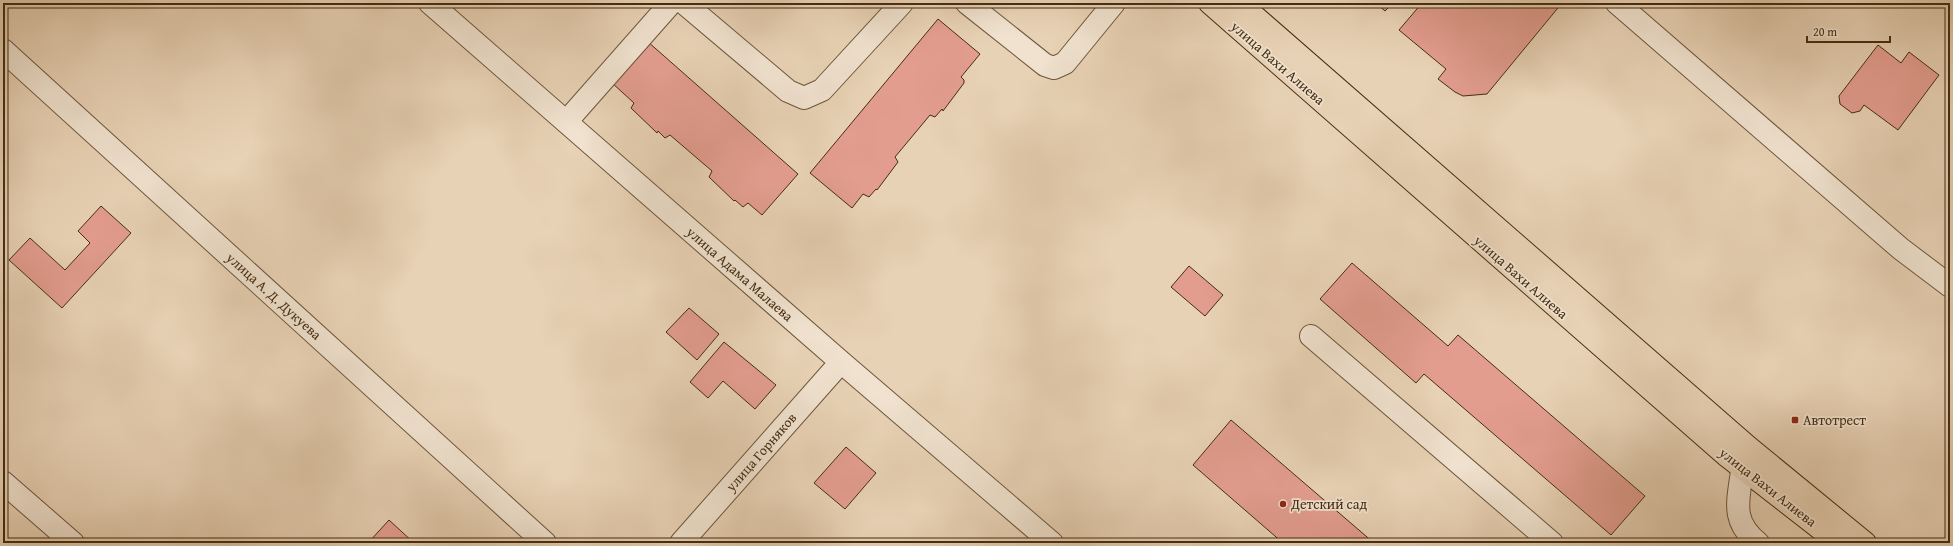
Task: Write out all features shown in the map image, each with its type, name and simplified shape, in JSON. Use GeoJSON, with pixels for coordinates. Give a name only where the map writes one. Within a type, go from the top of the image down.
{"type":"FeatureCollection","features":[{"type":"Feature","properties":{"kind":"main road","name":"улица Вахи Алиева"},"geometry":{"type":"LineString","coordinates":[[1210,3],[1726,455],[1839,543]]}},
{"type":"Feature","properties":{"kind":"main road","name":"улица Вахи Алиева"},"geometry":{"type":"LineString","coordinates":[[1238,3],[1748,447],[1865,543]]}},
{"type":"Feature","properties":{"kind":"street","name":"улица Адама Малаева"},"geometry":{"type":"LineString","coordinates":[[430,3],[840,362],[1052,543]]}},
{"type":"Feature","properties":{"kind":"street"},"geometry":{"type":"LineString","coordinates":[[566,122],[671,3]]}},
{"type":"Feature","properties":{"kind":"street"},"geometry":{"type":"LineString","coordinates":[[684,3],[788,91],[804,98],[822,90],[902,3]]}},
{"type":"Feature","properties":{"kind":"street"},"geometry":{"type":"LineString","coordinates":[[967,3],[1045,65],[1054,68],[1065,63],[1114,3]]}},
{"type":"Feature","properties":{"kind":"street"},"geometry":{"type":"LineString","coordinates":[[1617,3],[1896,244],[1950,286]]}},
{"type":"Feature","properties":{"kind":"street","name":"улица А. Д. Дукуева"},"geometry":{"type":"LineString","coordinates":[[3,50],[545,543]]}},
{"type":"Feature","properties":{"kind":"street"},"geometry":{"type":"LineString","coordinates":[[1311,336],[1552,543]]}},
{"type":"Feature","properties":{"kind":"street","name":"улица Горняков"},"geometry":{"type":"LineString","coordinates":[[682,543],[840,362]]}},
{"type":"Feature","properties":{"kind":"street"},"geometry":{"type":"LineString","coordinates":[[1742,471],[1737,508],[1740,522],[1751,537],[1758,543]]}},
{"type":"Feature","properties":{"kind":"street"},"geometry":{"type":"LineString","coordinates":[[3,482],[72,543]]}},
{"type":"Feature","properties":{"kind":"building"},"geometry":{"type":"Polygon","coordinates":[[[1376,3],[1393,3],[1385,11],[1376,3]]]}},
{"type":"Feature","properties":{"kind":"building"},"geometry":{"type":"Polygon","coordinates":[[[1422,3],[1517,3],[1519,5],[1521,3],[1562,3],[1487,94],[1463,96],[1438,79],[1446,69],[1399,30],[1422,3]]]}},
{"type":"Feature","properties":{"kind":"building"},"geometry":{"type":"Polygon","coordinates":[[[938,19],[980,54],[961,77],[964,80],[964,83],[943,111],[942,109],[935,117],[930,115],[895,157],[898,162],[877,190],[876,189],[869,197],[863,194],[852,208],[810,173],[938,19]]]}},
{"type":"Feature","properties":{"kind":"building"},"geometry":{"type":"Polygon","coordinates":[[[647,41],[798,174],[762,215],[748,203],[743,207],[735,200],[734,201],[709,177],[712,171],[670,135],[665,138],[658,131],[657,133],[631,108],[634,103],[611,82],[647,41]]]}},
{"type":"Feature","properties":{"kind":"building"},"geometry":{"type":"Polygon","coordinates":[[[1878,45],[1901,63],[1909,52],[1939,75],[1898,130],[1864,105],[1860,111],[1852,113],[1840,104],[1839,96],[1878,45]]]}},
{"type":"Feature","properties":{"kind":"building"},"geometry":{"type":"Polygon","coordinates":[[[101,206],[131,233],[62,308],[9,260],[30,238],[65,270],[90,243],[78,231],[101,206]]]}},
{"type":"Feature","properties":{"kind":"building"},"geometry":{"type":"Polygon","coordinates":[[[1352,263],[1448,346],[1458,335],[1645,496],[1611,535],[1424,374],[1416,383],[1320,299],[1352,263]]]}},
{"type":"Feature","properties":{"kind":"building"},"geometry":{"type":"Polygon","coordinates":[[[1189,266],[1223,295],[1205,316],[1171,287],[1189,266]]]}},
{"type":"Feature","properties":{"kind":"building"},"geometry":{"type":"Polygon","coordinates":[[[689,308],[719,334],[697,360],[666,332],[689,308]]]}},
{"type":"Feature","properties":{"kind":"building"},"geometry":{"type":"Polygon","coordinates":[[[724,342],[776,385],[755,409],[723,381],[708,398],[690,382],[724,342]]]}},
{"type":"Feature","properties":{"kind":"building","name":"Детский сад"},"geometry":{"type":"Polygon","coordinates":[[[1231,420],[1374,543],[1283,543],[1193,465],[1231,420]]]}},
{"type":"Feature","properties":{"kind":"building"},"geometry":{"type":"Polygon","coordinates":[[[846,447],[876,473],[845,509],[814,483],[846,447]]]}},
{"type":"Feature","properties":{"kind":"building"},"geometry":{"type":"Polygon","coordinates":[[[389,520],[414,543],[368,543],[389,520]]]}},
{"type":"Feature","properties":{"kind":"place","name":"Автотрест"},"geometry":{"type":"Point","coordinates":[1795,420]}},
{"type":"Feature","properties":{"kind":"place","name":"Детский сад"},"geometry":{"type":"Point","coordinates":[1283,504]}}]}
